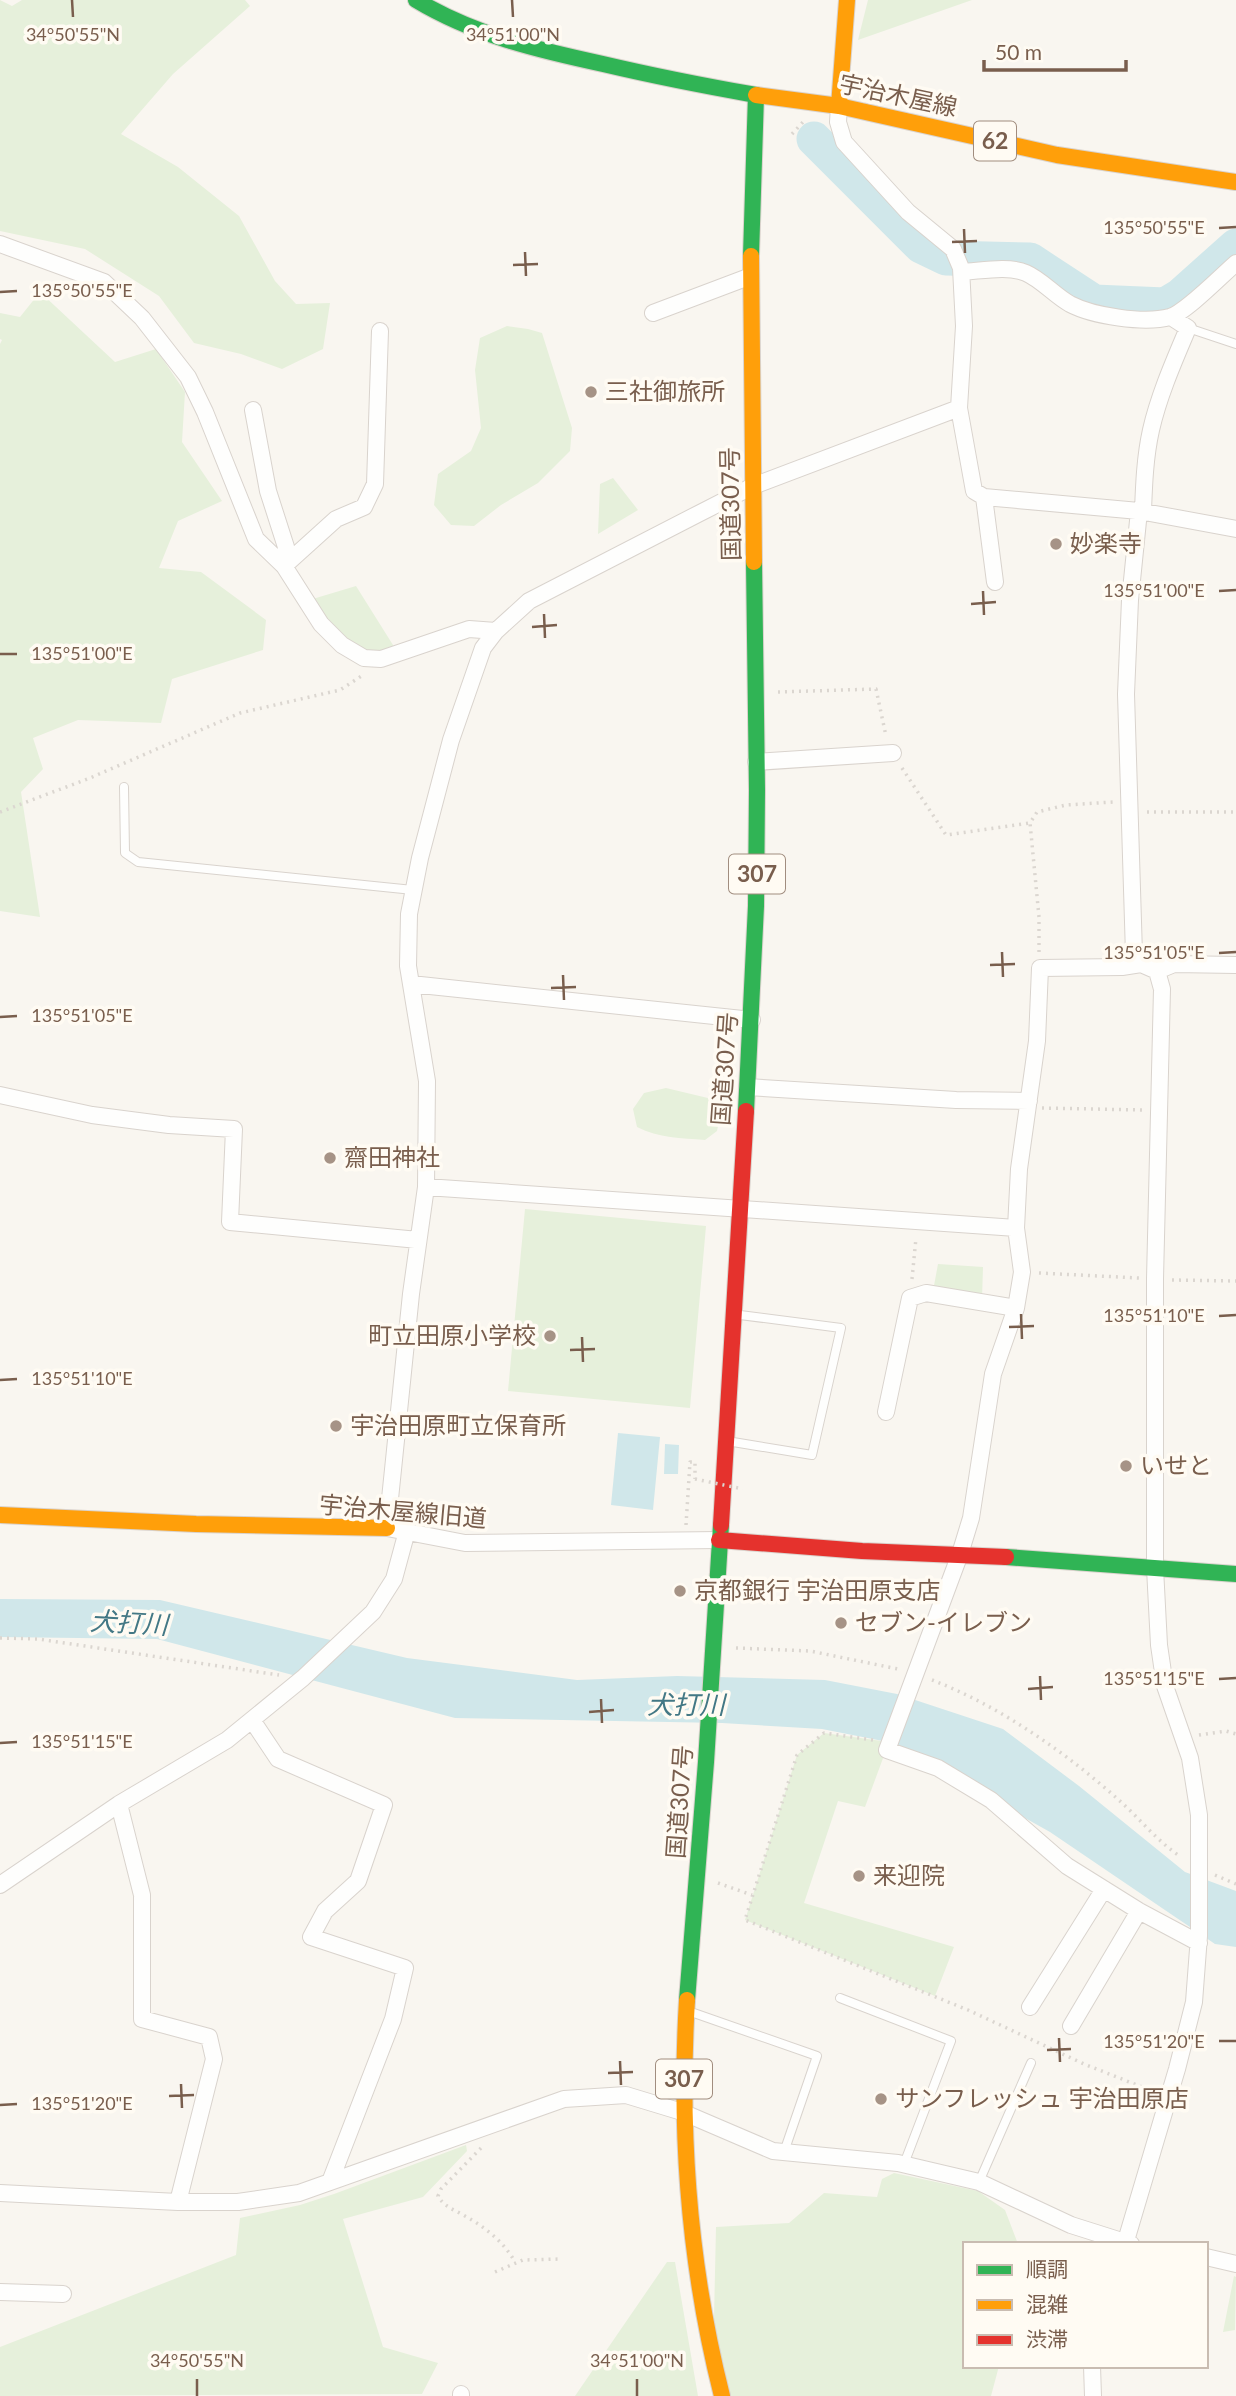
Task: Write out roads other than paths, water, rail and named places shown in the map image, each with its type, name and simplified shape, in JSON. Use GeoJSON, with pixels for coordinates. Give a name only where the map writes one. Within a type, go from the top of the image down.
{"type":"FeatureCollection","features":[{"type":"Feature","properties":{"kind":"main road"},"geometry":{"type":"LineString","coordinates":[[416,0],[433,12],[509,41],[689,83],[756,95]]}},
{"type":"Feature","properties":{"kind":"main road"},"geometry":{"type":"LineString","coordinates":[[839,106],[847,0]]}},
{"type":"Feature","properties":{"kind":"main road","name":"宇治木屋線"},"geometry":{"type":"LineString","coordinates":[[756,95],[839,106],[1057,155],[1236,182]]}},
{"type":"Feature","properties":{"kind":"main road","name":"国道307号"},"geometry":{"type":"LineString","coordinates":[[722,2396],[713,2364],[691,2230],[682,2112],[706,1760],[718,1650],[719,1540],[752,1020],[757,890],[751,276],[752,160],[756,95]]}},
{"type":"Feature","properties":{"kind":"main road","name":"宇治木屋線旧道"},"geometry":{"type":"LineString","coordinates":[[0,1515],[196,1524],[387,1528]]}},
{"type":"Feature","properties":{"kind":"main road"},"geometry":{"type":"LineString","coordinates":[[719,1540],[862,1552],[960,1554],[1236,1574]]}},
{"type":"Feature","properties":{"kind":"street"},"geometry":{"type":"LineString","coordinates":[[839,106],[838,122],[844,142],[908,212],[953,249],[962,270],[964,326],[959,408],[974,491],[984,497],[1141,511],[1236,529]]}},
{"type":"Feature","properties":{"kind":"street"},"geometry":{"type":"LineString","coordinates":[[0,244],[104,282],[142,318],[188,377],[205,412],[256,539],[284,566],[321,624],[342,645],[364,658],[381,659],[469,629],[496,631]]}},
{"type":"Feature","properties":{"kind":"street"},"geometry":{"type":"LineString","coordinates":[[962,270],[1015,270],[1031,276],[1069,303],[1086,311],[1108,316],[1145,318],[1171,317],[1236,262]]}},
{"type":"Feature","properties":{"kind":"street"},"geometry":{"type":"LineString","coordinates":[[653,313],[751,276]]}},
{"type":"Feature","properties":{"kind":"street"},"geometry":{"type":"LineString","coordinates":[[1171,317],[1188,328],[1151,429],[1130,600],[1126,694],[1134,954],[1141,964],[1157,971],[1174,964],[1236,965]]}},
{"type":"Feature","properties":{"kind":"street"},"geometry":{"type":"LineString","coordinates":[[284,566],[336,519],[365,507],[375,484],[380,331]]}},
{"type":"Feature","properties":{"kind":"street"},"geometry":{"type":"LineString","coordinates":[[387,1528],[426,1187],[427,1081],[408,966],[409,914],[451,740],[483,648],[496,631],[529,601],[753,486],[959,408]]}},
{"type":"Feature","properties":{"kind":"street"},"geometry":{"type":"LineString","coordinates":[[253,410],[268,491],[286,547],[284,566]]}},
{"type":"Feature","properties":{"kind":"street"},"geometry":{"type":"LineString","coordinates":[[984,497],[995,582]]}},
{"type":"Feature","properties":{"kind":"street"},"geometry":{"type":"LineString","coordinates":[[756,762],[892,753]]}},
{"type":"Feature","properties":{"kind":"street"},"geometry":{"type":"LineString","coordinates":[[1141,964],[1122,967],[1040,968],[1037,1041],[1018,1169],[1016,1228],[1022,1272],[1016,1308],[993,1374],[971,1518],[887,1750],[938,1768],[991,1800],[1067,1866],[1139,1911],[1199,1939]]}},
{"type":"Feature","properties":{"kind":"street"},"geometry":{"type":"LineString","coordinates":[[1125,2242],[1194,2002],[1199,1939],[1199,1815],[1190,1758],[1165,1686],[1159,1645],[1155,1568],[1156,1279],[1162,989],[1157,971]]}},
{"type":"Feature","properties":{"kind":"street"},"geometry":{"type":"LineString","coordinates":[[411,984],[752,1020]]}},
{"type":"Feature","properties":{"kind":"street"},"geometry":{"type":"LineString","coordinates":[[747,1087],[1029,1104]]}},
{"type":"Feature","properties":{"kind":"street"},"geometry":{"type":"LineString","coordinates":[[0,1095],[92,1115],[169,1125],[234,1129],[230,1222],[418,1240]]}},
{"type":"Feature","properties":{"kind":"street"},"geometry":{"type":"LineString","coordinates":[[426,1187],[1016,1228]]}},
{"type":"Feature","properties":{"kind":"street"},"geometry":{"type":"LineString","coordinates":[[886,1412],[910,1298],[926,1293],[1016,1308]]}},
{"type":"Feature","properties":{"kind":"street","name":"宇治木屋線旧道"},"geometry":{"type":"LineString","coordinates":[[387,1528],[465,1542],[719,1540]]}},
{"type":"Feature","properties":{"kind":"street"},"geometry":{"type":"LineString","coordinates":[[0,1885],[118,1804],[227,1740],[303,1678],[373,1612],[394,1579],[407,1531]]}},
{"type":"Feature","properties":{"kind":"street"},"geometry":{"type":"LineString","coordinates":[[252,1720],[278,1759],[384,1805],[358,1881],[325,1911],[311,1937],[405,1968],[393,2019],[330,2182]]}},
{"type":"Feature","properties":{"kind":"street"},"geometry":{"type":"LineString","coordinates":[[118,1804],[142,1895],[142,2019],[209,2037],[214,2059],[178,2202]]}},
{"type":"Feature","properties":{"kind":"street"},"geometry":{"type":"LineString","coordinates":[[1030,2007],[1104,1889]]}},
{"type":"Feature","properties":{"kind":"street"},"geometry":{"type":"LineString","coordinates":[[1071,2026],[1139,1911]]}},
{"type":"Feature","properties":{"kind":"street"},"geometry":{"type":"LineString","coordinates":[[0,2193],[178,2202],[238,2202],[299,2193],[564,2099],[626,2095],[682,2112],[773,2151],[904,2164],[979,2182],[1071,2225],[1122,2242]]}},
{"type":"Feature","properties":{"kind":"street"},"geometry":{"type":"LineString","coordinates":[[1208,2257],[1236,2264]]}},
{"type":"Feature","properties":{"kind":"street"},"geometry":{"type":"LineString","coordinates":[[0,2292],[64,2294]]}},
{"type":"Feature","properties":{"kind":"street"},"geometry":{"type":"LineString","coordinates":[[1093,2368],[1093,2396]]}},
{"type":"Feature","properties":{"kind":"lane"},"geometry":{"type":"LineString","coordinates":[[1188,328],[1236,344]]}},
{"type":"Feature","properties":{"kind":"lane"},"geometry":{"type":"LineString","coordinates":[[124,787],[125,853],[138,862],[413,890]]}},
{"type":"Feature","properties":{"kind":"lane"},"geometry":{"type":"LineString","coordinates":[[726,1441],[812,1455],[841,1328],[734,1315]]}},
{"type":"Feature","properties":{"kind":"lane"},"geometry":{"type":"LineString","coordinates":[[840,1998],[951,2041],[904,2164]]}},
{"type":"Feature","properties":{"kind":"lane"},"geometry":{"type":"LineString","coordinates":[[688,2011],[817,2056],[784,2152]]}},
{"type":"Feature","properties":{"kind":"lane"},"geometry":{"type":"LineString","coordinates":[[979,2182],[1031,2063]]}},
{"type":"Feature","properties":{"kind":"water"},"geometry":{"type":"Polygon","coordinates":[[[618,1433],[660,1437],[653,1510],[611,1505],[618,1433]]]}},
{"type":"Feature","properties":{"kind":"water"},"geometry":{"type":"Polygon","coordinates":[[[665,1444],[679,1445],[678,1474],[664,1474],[665,1444]]]}},
{"type":"Feature","properties":{"kind":"water","name":"犬打川"},"geometry":{"type":"Polygon","coordinates":[[[0,1599],[160,1600],[407,1658],[577,1680],[677,1676],[825,1680],[897,1694],[1003,1729],[1079,1786],[1185,1872],[1236,1891],[1236,1947],[1215,1944],[1050,1832],[888,1742],[822,1729],[722,1723],[455,1718],[157,1639],[0,1637],[0,1599]]]}},
{"type":"Feature","properties":{"kind":"waterway"},"geometry":{"type":"LineString","coordinates":[[814,139],[921,246],[946,258],[1030,260],[1094,302],[1165,305],[1180,296],[1236,246]]}},
{"type":"Feature","properties":{"kind":"place","name":"三社御旅所"},"geometry":{"type":"Point","coordinates":[591,392]}},
{"type":"Feature","properties":{"kind":"place","name":"妙楽寺"},"geometry":{"type":"Point","coordinates":[1056,544]}},
{"type":"Feature","properties":{"kind":"place","name":"齋田神社"},"geometry":{"type":"Point","coordinates":[330,1158]}},
{"type":"Feature","properties":{"kind":"place","name":"町立田原小学校"},"geometry":{"type":"Point","coordinates":[550,1336]}},
{"type":"Feature","properties":{"kind":"place","name":"宇治田原町立保育所"},"geometry":{"type":"Point","coordinates":[336,1426]}},
{"type":"Feature","properties":{"kind":"place","name":"いせと"},"geometry":{"type":"Point","coordinates":[1126,1466]}},
{"type":"Feature","properties":{"kind":"place","name":"京都銀行 宇治田原支店"},"geometry":{"type":"Point","coordinates":[680,1591]}},
{"type":"Feature","properties":{"kind":"place","name":"セブン-イレブン"},"geometry":{"type":"Point","coordinates":[841,1623]}},
{"type":"Feature","properties":{"kind":"place","name":"来迎院"},"geometry":{"type":"Point","coordinates":[859,1876]}},
{"type":"Feature","properties":{"kind":"place","name":"サンフレッシュ 宇治田原店"},"geometry":{"type":"Point","coordinates":[881,2099]}}]}
